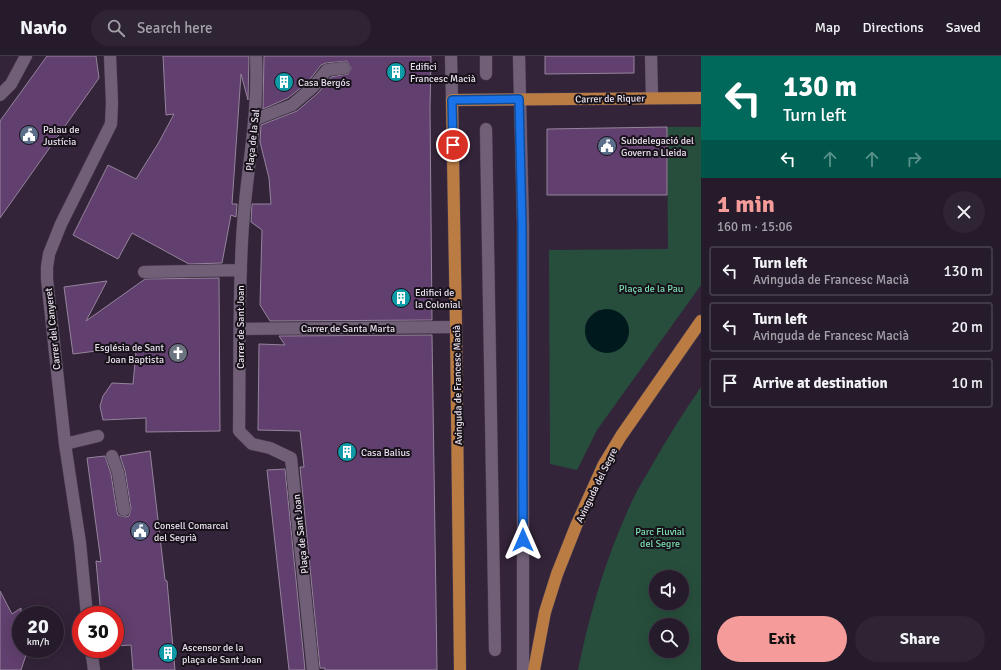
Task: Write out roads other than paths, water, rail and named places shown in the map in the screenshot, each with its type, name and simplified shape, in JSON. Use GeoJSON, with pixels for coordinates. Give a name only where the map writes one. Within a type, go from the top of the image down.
{"type":"FeatureCollection","features":[{"type":"Feature","properties":{"kind":"main road","name":"Carrer de Riquer"},"geometry":{"type":"LineString","coordinates":[[519,99],[652,97],[701,98]]}},
{"type":"Feature","properties":{"kind":"main road"},"geometry":{"type":"LineString","coordinates":[[452,100],[519,99]]}},
{"type":"Feature","properties":{"kind":"main road","name":"Avinguda de Francesc Macià"},"geometry":{"type":"LineString","coordinates":[[452,100],[460,670]]}},
{"type":"Feature","properties":{"kind":"main road","name":"Avinguda del Segre"},"geometry":{"type":"LineString","coordinates":[[534,670],[546,612],[557,574],[582,512],[604,464],[621,436],[701,321]]}},
{"type":"Feature","properties":{"kind":"street"},"geometry":{"type":"LineString","coordinates":[[0,95],[10,84],[26,56]]}},
{"type":"Feature","properties":{"kind":"street","name":"Carrer del Canyeret"},"geometry":{"type":"LineString","coordinates":[[86,606],[80,543],[65,444],[47,267],[54,241],[61,224],[111,124],[112,103],[110,56]]}},
{"type":"Feature","properties":{"kind":"street","name":"Plaça de la Sal"},"geometry":{"type":"LineString","coordinates":[[243,224],[257,86],[256,56]]}},
{"type":"Feature","properties":{"kind":"street","name":"Avinguda de Francesc Macià"},"geometry":{"type":"LineString","coordinates":[[451,56],[452,100]]}},
{"type":"Feature","properties":{"kind":"street"},"geometry":{"type":"LineString","coordinates":[[486,56],[486,74]]}},
{"type":"Feature","properties":{"kind":"street"},"geometry":{"type":"LineString","coordinates":[[519,56],[522,225],[524,670]]}},
{"type":"Feature","properties":{"kind":"street"},"geometry":{"type":"LineString","coordinates":[[651,56],[652,97]]}},
{"type":"Feature","properties":{"kind":"street"},"geometry":{"type":"LineString","coordinates":[[254,120],[292,105],[313,87],[327,70],[344,68]]}},
{"type":"Feature","properties":{"kind":"street"},"geometry":{"type":"LineString","coordinates":[[486,129],[495,650]]}},
{"type":"Feature","properties":{"kind":"street","name":"Carrer de Sant Joan"},"geometry":{"type":"LineString","coordinates":[[239,431],[243,224]]}},
{"type":"Feature","properties":{"kind":"street"},"geometry":{"type":"LineString","coordinates":[[144,272],[241,270]]}},
{"type":"Feature","properties":{"kind":"street","name":"Carrer de Santa Marta"},"geometry":{"type":"LineString","coordinates":[[240,329],[456,327]]}},
{"type":"Feature","properties":{"kind":"street","name":"Plaça de Sant Joan"},"geometry":{"type":"LineString","coordinates":[[239,431],[252,444],[270,448],[291,458],[314,670]]}},
{"type":"Feature","properties":{"kind":"street"},"geometry":{"type":"LineString","coordinates":[[65,444],[98,436]]}},
{"type":"Feature","properties":{"kind":"street"},"geometry":{"type":"LineString","coordinates":[[112,456],[118,472],[124,510]]}},
{"type":"Feature","properties":{"kind":"street"},"geometry":{"type":"LineString","coordinates":[[92,658],[94,670]]}},
{"type":"Feature","properties":{"kind":"place","name":"Edifici Francesc Macià"},"geometry":{"type":"Point","coordinates":[396,72]}},
{"type":"Feature","properties":{"kind":"place","name":"Casa Bergós"},"geometry":{"type":"Point","coordinates":[284,82]}},
{"type":"Feature","properties":{"kind":"place","name":"Palau de Justícia"},"geometry":{"type":"Point","coordinates":[29,135]}},
{"type":"Feature","properties":{"kind":"place","name":"Subdelegació del Govern a Lleida"},"geometry":{"type":"Point","coordinates":[607,146]}},
{"type":"Feature","properties":{"kind":"place","name":"Edifici de la Colonial"},"geometry":{"type":"Point","coordinates":[401,298]}},
{"type":"Feature","properties":{"kind":"place","name":"Església de Sant Joan Baptista"},"geometry":{"type":"Point","coordinates":[178,353]}},
{"type":"Feature","properties":{"kind":"place","name":"Casa Balius"},"geometry":{"type":"Point","coordinates":[347,452]}},
{"type":"Feature","properties":{"kind":"place","name":"Consell Comarcal del Segrià"},"geometry":{"type":"Point","coordinates":[140,531]}},
{"type":"Feature","properties":{"kind":"place","name":"Ascensor de la plaça de Sant Joan"},"geometry":{"type":"Point","coordinates":[168,653]}},
{"type":"Feature","properties":{"kind":"park label","name":"Plaça de la Pau"},"geometry":{"type":"Point","coordinates":[651,288]}},
{"type":"Feature","properties":{"kind":"park label","name":"Parc Fluvial del Segre"},"geometry":{"type":"Point","coordinates":[660,536]}}]}
